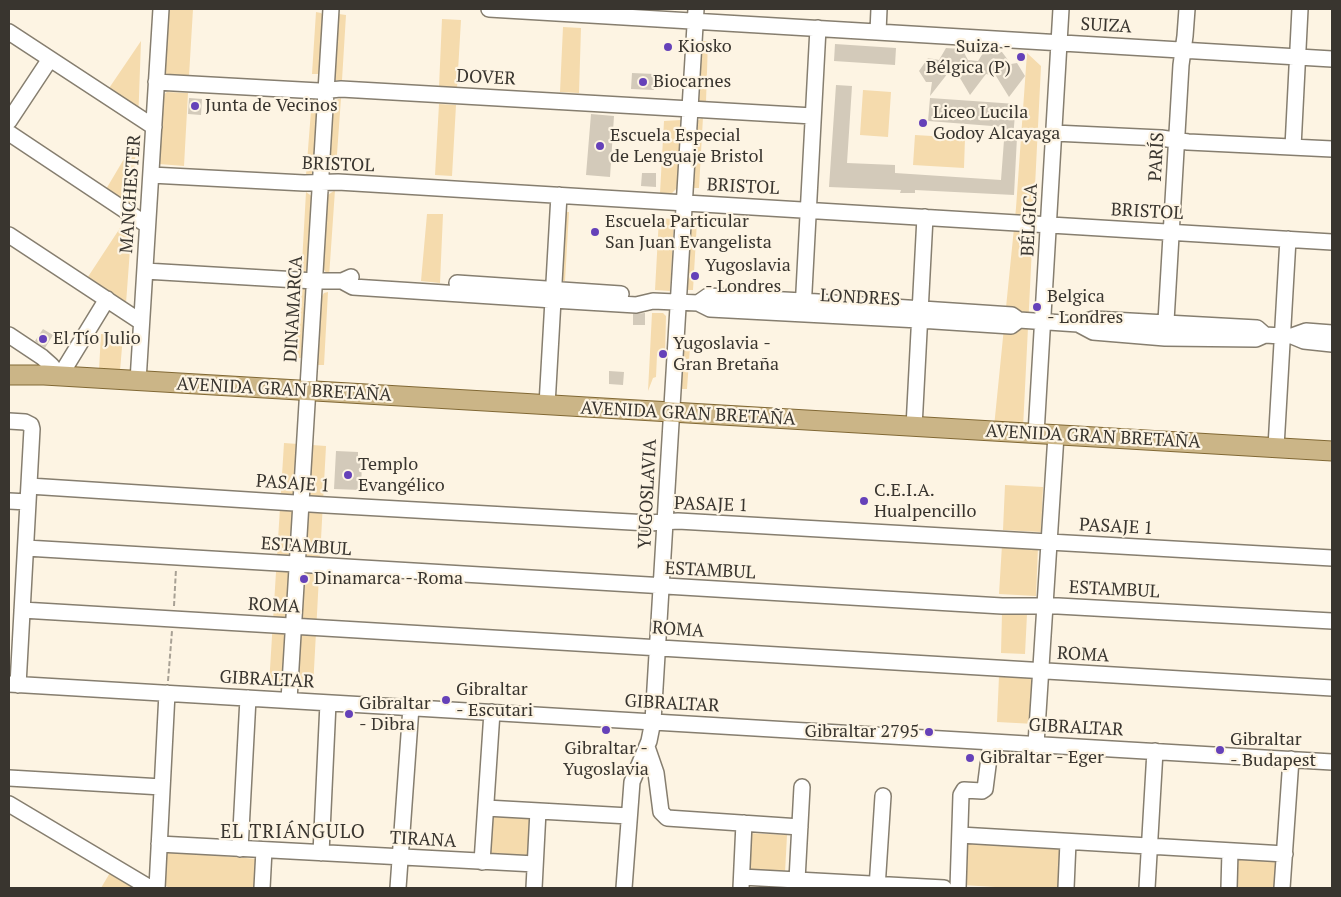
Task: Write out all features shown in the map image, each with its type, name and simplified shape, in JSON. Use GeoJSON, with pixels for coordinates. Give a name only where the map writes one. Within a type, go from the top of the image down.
{"type":"FeatureCollection","features":[{"type":"Feature","properties":{"kind":"main road","name":"AVENIDA GRAN BRETAÑA"},"geometry":{"type":"LineString","coordinates":[[9,368],[52,376]]}},
{"type":"Feature","properties":{"kind":"main road","name":"AVENIDA GRAN BRETAÑA"},"geometry":{"type":"LineString","coordinates":[[9,375],[1332,451]]}},
{"type":"Feature","properties":{"kind":"street","name":"MANCHESTER"},"geometry":{"type":"LineString","coordinates":[[138,381],[161,9]]}},
{"type":"Feature","properties":{"kind":"street","name":"DINAMARCA"},"geometry":{"type":"LineString","coordinates":[[290,700],[331,9]]}},
{"type":"Feature","properties":{"kind":"street","name":"SUIZA"},"geometry":{"type":"LineString","coordinates":[[488,9],[696,15],[818,28],[1332,58]]}},
{"type":"Feature","properties":{"kind":"street"},"geometry":{"type":"LineString","coordinates":[[878,32],[880,9]]}},
{"type":"Feature","properties":{"kind":"street","name":"BÉLGICA"},"geometry":{"type":"LineString","coordinates":[[1036,434],[1061,9]]}},
{"type":"Feature","properties":{"kind":"street","name":"PARÍS"},"geometry":{"type":"LineString","coordinates":[[1165,331],[1181,65],[1187,9]]}},
{"type":"Feature","properties":{"kind":"street"},"geometry":{"type":"LineString","coordinates":[[1293,147],[1300,9]]}},
{"type":"Feature","properties":{"kind":"street","name":"YUGOSLAVIA"},"geometry":{"type":"LineString","coordinates":[[624,888],[632,782],[647,746],[653,721],[696,15]]}},
{"type":"Feature","properties":{"kind":"street"},"geometry":{"type":"LineString","coordinates":[[803,308],[818,28]]}},
{"type":"Feature","properties":{"kind":"street"},"geometry":{"type":"LineString","coordinates":[[9,32],[154,127]]}},
{"type":"Feature","properties":{"kind":"street"},"geometry":{"type":"LineString","coordinates":[[9,121],[50,59]]}},
{"type":"Feature","properties":{"kind":"street","name":"DOVER"},"geometry":{"type":"LineString","coordinates":[[156,82],[326,90],[342,89],[813,116]]}},
{"type":"Feature","properties":{"kind":"street"},"geometry":{"type":"LineString","coordinates":[[9,133],[147,225]]}},
{"type":"Feature","properties":{"kind":"street"},"geometry":{"type":"LineString","coordinates":[[1054,133],[1332,149]]}},
{"type":"Feature","properties":{"kind":"street","name":"BRISTOL"},"geometry":{"type":"LineString","coordinates":[[151,175],[321,183],[338,182],[1332,242]]}},
{"type":"Feature","properties":{"kind":"street"},"geometry":{"type":"LineString","coordinates":[[547,405],[559,195]]}},
{"type":"Feature","properties":{"kind":"street"},"geometry":{"type":"LineString","coordinates":[[914,426],[924,217]]}},
{"type":"Feature","properties":{"kind":"street"},"geometry":{"type":"LineString","coordinates":[[9,235],[141,322]]}},
{"type":"Feature","properties":{"kind":"street"},"geometry":{"type":"LineString","coordinates":[[1276,447],[1287,336],[1288,240]]}},
{"type":"Feature","properties":{"kind":"street","name":"LONDRES"},"geometry":{"type":"LineString","coordinates":[[145,271],[342,281],[354,287],[554,295],[636,305],[654,301],[698,303],[710,309],[803,308],[919,314],[1011,326],[1019,320],[1078,324],[1093,332],[1165,331],[1256,339],[1265,335],[1287,336],[1304,341],[1332,344]]}},
{"type":"Feature","properties":{"kind":"street"},"geometry":{"type":"LineString","coordinates":[[52,376],[107,300]]}},
{"type":"Feature","properties":{"kind":"street","name":"LONDRES"},"geometry":{"type":"LineString","coordinates":[[1287,336],[1306,331],[1332,333]]}},
{"type":"Feature","properties":{"kind":"street"},"geometry":{"type":"LineString","coordinates":[[9,335],[51,364],[52,376]]}},
{"type":"Feature","properties":{"kind":"street"},"geometry":{"type":"LineString","coordinates":[[9,421],[25,422],[30,425],[26,548],[16,584],[22,610],[13,685]]}},
{"type":"Feature","properties":{"kind":"street"},"geometry":{"type":"LineString","coordinates":[[1036,744],[1056,435]]}},
{"type":"Feature","properties":{"kind":"street","name":"PASAJE 1"},"geometry":{"type":"LineString","coordinates":[[29,486],[649,523],[678,521],[1332,558]]}},
{"type":"Feature","properties":{"kind":"street"},"geometry":{"type":"LineString","coordinates":[[9,501],[28,502]]}},
{"type":"Feature","properties":{"kind":"street","name":"ESTAMBUL"},"geometry":{"type":"LineString","coordinates":[[26,548],[1009,607],[1058,606],[1332,621]]}},
{"type":"Feature","properties":{"kind":"street","name":"ROMA"},"geometry":{"type":"LineString","coordinates":[[22,610],[1332,688]]}},
{"type":"Feature","properties":{"kind":"street","name":"GIBRALTAR"},"geometry":{"type":"LineString","coordinates":[[13,685],[1332,762]]}},
{"type":"Feature","properties":{"kind":"street"},"geometry":{"type":"LineString","coordinates":[[157,888],[167,693]]}},
{"type":"Feature","properties":{"kind":"street"},"geometry":{"type":"LineString","coordinates":[[240,848],[248,698]]}},
{"type":"Feature","properties":{"kind":"street"},"geometry":{"type":"LineString","coordinates":[[321,853],[328,703]]}},
{"type":"Feature","properties":{"kind":"street"},"geometry":{"type":"LineString","coordinates":[[398,888],[411,708]]}},
{"type":"Feature","properties":{"kind":"street"},"geometry":{"type":"LineString","coordinates":[[482,862],[492,712]]}},
{"type":"Feature","properties":{"kind":"street"},"geometry":{"type":"LineString","coordinates":[[958,888],[961,795],[964,790],[982,791],[985,789],[991,742]]}},
{"type":"Feature","properties":{"kind":"street"},"geometry":{"type":"LineString","coordinates":[[647,746],[656,773],[661,812],[664,816],[670,819],[800,827]]}},
{"type":"Feature","properties":{"kind":"street"},"geometry":{"type":"LineString","coordinates":[[1148,888],[1156,751]]}},
{"type":"Feature","properties":{"kind":"street"},"geometry":{"type":"LineString","coordinates":[[1282,888],[1291,759]]}},
{"type":"Feature","properties":{"kind":"street"},"geometry":{"type":"LineString","coordinates":[[9,778],[162,787]]}},
{"type":"Feature","properties":{"kind":"street"},"geometry":{"type":"LineString","coordinates":[[797,880],[802,787]]}},
{"type":"Feature","properties":{"kind":"street"},"geometry":{"type":"LineString","coordinates":[[877,886],[883,796]]}},
{"type":"Feature","properties":{"kind":"street"},"geometry":{"type":"LineString","coordinates":[[9,804],[150,888]]}},
{"type":"Feature","properties":{"kind":"street"},"geometry":{"type":"LineString","coordinates":[[486,808],[629,816]]}},
{"type":"Feature","properties":{"kind":"street"},"geometry":{"type":"LineString","coordinates":[[534,888],[538,811]]}},
{"type":"Feature","properties":{"kind":"street"},"geometry":{"type":"LineString","coordinates":[[744,823],[741,883],[797,880],[877,886],[944,888]]}},
{"type":"Feature","properties":{"kind":"street"},"geometry":{"type":"LineString","coordinates":[[960,836],[1285,854]]}},
{"type":"Feature","properties":{"kind":"street"},"geometry":{"type":"LineString","coordinates":[[1066,888],[1068,842]]}},
{"type":"Feature","properties":{"kind":"street","name":"TIRANA"},"geometry":{"type":"LineString","coordinates":[[159,844],[535,864]]}},
{"type":"Feature","properties":{"kind":"street"},"geometry":{"type":"LineString","coordinates":[[262,888],[264,850]]}},
{"type":"Feature","properties":{"kind":"street"},"geometry":{"type":"LineString","coordinates":[[1229,888],[1230,851]]}},
{"type":"Feature","properties":{"kind":"shaded area"},"geometry":{"type":"Polygon","coordinates":[[[168,9],[193,9],[189,76],[164,76],[168,9]]]}},
{"type":"Feature","properties":{"kind":"shaded area"},"geometry":{"type":"Polygon","coordinates":[[[316,12],[323,15],[320,74],[312,74],[316,12]]]}},
{"type":"Feature","properties":{"kind":"shaded area"},"geometry":{"type":"Polygon","coordinates":[[[339,14],[346,15],[342,80],[335,80],[334,78],[339,14]]]}},
{"type":"Feature","properties":{"kind":"shaded area"},"geometry":{"type":"Polygon","coordinates":[[[442,19],[461,20],[457,88],[439,87],[442,19]]]}},
{"type":"Feature","properties":{"kind":"shaded area"},"geometry":{"type":"Polygon","coordinates":[[[563,27],[581,28],[579,93],[560,92],[563,27]]]}},
{"type":"Feature","properties":{"kind":"shaded area"},"geometry":{"type":"Polygon","coordinates":[[[141,41],[138,124],[101,100],[141,41]]]}},
{"type":"Feature","properties":{"kind":"shaded area"},"geometry":{"type":"Polygon","coordinates":[[[702,41],[708,41],[706,102],[699,102],[702,41]]]}},
{"type":"Feature","properties":{"kind":"shaded area"},"geometry":{"type":"Polygon","coordinates":[[[1027,53],[1041,66],[1023,428],[994,427],[1016,208],[1027,53]]]}},
{"type":"Feature","properties":{"kind":"shaded area"},"geometry":{"type":"Polygon","coordinates":[[[863,90],[891,92],[888,137],[860,135],[863,90]]]}},
{"type":"Feature","properties":{"kind":"shaded area"},"geometry":{"type":"Polygon","coordinates":[[[167,92],[188,93],[184,166],[159,164],[163,95],[167,92]]]}},
{"type":"Feature","properties":{"kind":"shaded area"},"geometry":{"type":"Polygon","coordinates":[[[312,98],[318,100],[313,172],[312,175],[306,175],[312,98]]]}},
{"type":"Feature","properties":{"kind":"shaded area"},"geometry":{"type":"Polygon","coordinates":[[[341,98],[336,168],[330,165],[334,101],[341,98]]]}},
{"type":"Feature","properties":{"kind":"shaded area"},"geometry":{"type":"Polygon","coordinates":[[[439,104],[456,105],[452,176],[435,175],[439,104]]]}},
{"type":"Feature","properties":{"kind":"shaded area"},"geometry":{"type":"Polygon","coordinates":[[[703,117],[699,188],[692,188],[696,122],[703,117]]]}},
{"type":"Feature","properties":{"kind":"shaded area"},"geometry":{"type":"Polygon","coordinates":[[[681,120],[677,188],[672,193],[660,193],[664,121],[681,120]]]}},
{"type":"Feature","properties":{"kind":"shaded area"},"geometry":{"type":"Polygon","coordinates":[[[915,135],[965,138],[964,168],[913,165],[915,135]]]}},
{"type":"Feature","properties":{"kind":"shaded area"},"geometry":{"type":"Polygon","coordinates":[[[137,137],[130,220],[99,201],[137,137]]]}},
{"type":"Feature","properties":{"kind":"shaded area"},"geometry":{"type":"Polygon","coordinates":[[[335,190],[329,277],[323,268],[328,195],[335,190]]]}},
{"type":"Feature","properties":{"kind":"shaded area"},"geometry":{"type":"Polygon","coordinates":[[[306,192],[313,197],[308,276],[301,281],[306,192]]]}},
{"type":"Feature","properties":{"kind":"shaded area"},"geometry":{"type":"Polygon","coordinates":[[[551,211],[569,212],[565,281],[548,280],[551,211]]]}},
{"type":"Feature","properties":{"kind":"shaded area"},"geometry":{"type":"Polygon","coordinates":[[[427,214],[443,214],[440,283],[421,281],[427,214]]]}},
{"type":"Feature","properties":{"kind":"shaded area"},"geometry":{"type":"Polygon","coordinates":[[[659,218],[672,219],[674,223],[670,291],[655,290],[659,218]]]}},
{"type":"Feature","properties":{"kind":"shaded area"},"geometry":{"type":"Polygon","coordinates":[[[690,221],[697,221],[693,290],[687,290],[690,221]]]}},
{"type":"Feature","properties":{"kind":"shaded area"},"geometry":{"type":"Polygon","coordinates":[[[120,228],[131,236],[125,317],[80,289],[120,228]]]}},
{"type":"Feature","properties":{"kind":"shaded area"},"geometry":{"type":"Polygon","coordinates":[[[299,288],[305,289],[302,358],[295,358],[299,288]]]}},
{"type":"Feature","properties":{"kind":"shaded area"},"geometry":{"type":"Polygon","coordinates":[[[328,292],[324,365],[317,365],[321,298],[324,293],[328,292]]]}},
{"type":"Feature","properties":{"kind":"shaded area"},"geometry":{"type":"Polygon","coordinates":[[[652,313],[663,313],[666,316],[665,356],[657,355],[656,377],[653,378],[648,391],[652,313]]]}},
{"type":"Feature","properties":{"kind":"shaded area"},"geometry":{"type":"Polygon","coordinates":[[[101,334],[123,335],[120,371],[99,370],[101,334]]]}},
{"type":"Feature","properties":{"kind":"shaded area"},"geometry":{"type":"Polygon","coordinates":[[[683,347],[690,347],[687,389],[681,389],[683,347]]]}},
{"type":"Feature","properties":{"kind":"shaded area"},"geometry":{"type":"Polygon","coordinates":[[[284,443],[326,446],[313,688],[269,685],[284,443]]]}},
{"type":"Feature","properties":{"kind":"shaded area"},"geometry":{"type":"Polygon","coordinates":[[[1005,485],[1043,487],[1041,532],[1003,530],[1005,485]]]}},
{"type":"Feature","properties":{"kind":"shaded area"},"geometry":{"type":"Polygon","coordinates":[[[1002,545],[1038,547],[1036,596],[999,594],[1002,545]]]}},
{"type":"Feature","properties":{"kind":"shaded area"},"geometry":{"type":"Polygon","coordinates":[[[1002,613],[1027,614],[1025,654],[1001,653],[1002,613]]]}},
{"type":"Feature","properties":{"kind":"shaded area"},"geometry":{"type":"Polygon","coordinates":[[[999,676],[1037,678],[1035,724],[997,722],[999,676]]]}},
{"type":"Feature","properties":{"kind":"shaded area"},"geometry":{"type":"Polygon","coordinates":[[[489,812],[535,816],[532,857],[486,853],[489,812]]]}},
{"type":"Feature","properties":{"kind":"shaded area"},"geometry":{"type":"Polygon","coordinates":[[[748,833],[787,835],[785,873],[746,870],[748,833]]]}},
{"type":"Feature","properties":{"kind":"shaded area"},"geometry":{"type":"Polygon","coordinates":[[[965,838],[1064,845],[1061,888],[962,885],[965,838]]]}},
{"type":"Feature","properties":{"kind":"shaded area"},"geometry":{"type":"Polygon","coordinates":[[[164,851],[257,859],[255,888],[170,888],[162,884],[164,851]]]}},
{"type":"Feature","properties":{"kind":"shaded area"},"geometry":{"type":"Polygon","coordinates":[[[1237,857],[1277,860],[1275,888],[1235,888],[1237,857]]]}},
{"type":"Feature","properties":{"kind":"shaded area"},"geometry":{"type":"Polygon","coordinates":[[[111,871],[140,888],[101,888],[111,871]]]}},
{"type":"Feature","properties":{"kind":"building"},"geometry":{"type":"Polygon","coordinates":[[[835,44],[896,48],[895,65],[834,61],[835,44]]]}},
{"type":"Feature","properties":{"kind":"building"},"geometry":{"type":"Polygon","coordinates":[[[946,48],[962,49],[968,60],[978,61],[985,50],[1002,52],[1011,64],[1017,63],[1025,76],[1009,97],[996,76],[986,74],[970,95],[957,73],[948,73],[930,96],[932,82],[926,82],[919,71],[928,58],[939,60],[946,48]]]}},
{"type":"Feature","properties":{"kind":"building","name":"Biocarnes"},"geometry":{"type":"Polygon","coordinates":[[[632,73],[655,74],[654,90],[631,89],[632,73]]]}},
{"type":"Feature","properties":{"kind":"building"},"geometry":{"type":"Polygon","coordinates":[[[836,85],[852,86],[847,163],[895,165],[895,173],[1001,180],[1005,127],[928,121],[930,98],[1016,104],[1013,137],[1017,137],[1014,195],[915,190],[915,193],[900,193],[901,190],[829,187],[836,85]]]}},
{"type":"Feature","properties":{"kind":"building","name":"Junta de Vecinos"},"geometry":{"type":"Polygon","coordinates":[[[189,98],[202,99],[201,115],[188,114],[189,98]]]}},
{"type":"Feature","properties":{"kind":"building","name":"Escuela Especial de Lenguaje Bristol"},"geometry":{"type":"Polygon","coordinates":[[[591,114],[614,116],[610,177],[586,175],[591,114]]]}},
{"type":"Feature","properties":{"kind":"building"},"geometry":{"type":"Polygon","coordinates":[[[642,173],[656,173],[656,187],[641,186],[642,173]]]}},
{"type":"Feature","properties":{"kind":"building"},"geometry":{"type":"Polygon","coordinates":[[[645,313],[645,325],[633,325],[633,314],[645,313]]]}},
{"type":"Feature","properties":{"kind":"building","name":"El Tío Julio"},"geometry":{"type":"Polygon","coordinates":[[[43,329],[53,335],[45,348],[35,341],[43,329]]]}},
{"type":"Feature","properties":{"kind":"building"},"geometry":{"type":"Polygon","coordinates":[[[609,371],[624,372],[623,385],[609,384],[609,371]]]}},
{"type":"Feature","properties":{"kind":"building","name":"Templo Evangélico"},"geometry":{"type":"Polygon","coordinates":[[[336,451],[358,452],[358,461],[362,461],[361,490],[334,489],[336,451]]]}},
{"type":"Feature","properties":{"kind":"place","name":"Kiosko"},"geometry":{"type":"Point","coordinates":[668,47]}},
{"type":"Feature","properties":{"kind":"place","name":"Suiza - Bélgica (P)"},"geometry":{"type":"Point","coordinates":[1021,57]}},
{"type":"Feature","properties":{"kind":"place","name":"Biocarnes"},"geometry":{"type":"Point","coordinates":[643,82]}},
{"type":"Feature","properties":{"kind":"place","name":"Junta de Vecinos"},"geometry":{"type":"Point","coordinates":[195,106]}},
{"type":"Feature","properties":{"kind":"place","name":"Liceo Lucila Godoy Alcayaga"},"geometry":{"type":"Point","coordinates":[923,123]}},
{"type":"Feature","properties":{"kind":"place","name":"Escuela Especial de Lenguaje Bristol"},"geometry":{"type":"Point","coordinates":[600,146]}},
{"type":"Feature","properties":{"kind":"place","name":"Escuela Particular San Juan Evangelista"},"geometry":{"type":"Point","coordinates":[595,232]}},
{"type":"Feature","properties":{"kind":"place","name":"Yugoslavia - Londres"},"geometry":{"type":"Point","coordinates":[695,276]}},
{"type":"Feature","properties":{"kind":"place","name":"Belgica - Londres"},"geometry":{"type":"Point","coordinates":[1037,307]}},
{"type":"Feature","properties":{"kind":"place","name":"El Tío Julio"},"geometry":{"type":"Point","coordinates":[43,339]}},
{"type":"Feature","properties":{"kind":"place","name":"Yugoslavia - Gran Bretaña"},"geometry":{"type":"Point","coordinates":[663,354]}},
{"type":"Feature","properties":{"kind":"place","name":"Templo Evangélico"},"geometry":{"type":"Point","coordinates":[348,475]}},
{"type":"Feature","properties":{"kind":"place","name":"C.E.I.A. Hualpencillo"},"geometry":{"type":"Point","coordinates":[864,501]}},
{"type":"Feature","properties":{"kind":"place","name":"Dinamarca - Roma"},"geometry":{"type":"Point","coordinates":[304,579]}},
{"type":"Feature","properties":{"kind":"place","name":"Gibraltar - Escutari"},"geometry":{"type":"Point","coordinates":[446,700]}},
{"type":"Feature","properties":{"kind":"place","name":"Gibraltar - Dibra"},"geometry":{"type":"Point","coordinates":[349,714]}},
{"type":"Feature","properties":{"kind":"place","name":"Gibraltar - Yugoslavia"},"geometry":{"type":"Point","coordinates":[606,730]}},
{"type":"Feature","properties":{"kind":"place","name":"Gibraltar 2795"},"geometry":{"type":"Point","coordinates":[929,732]}},
{"type":"Feature","properties":{"kind":"place","name":"Gibraltar - Budapest"},"geometry":{"type":"Point","coordinates":[1220,750]}},
{"type":"Feature","properties":{"kind":"place","name":"Gibraltar - Eger"},"geometry":{"type":"Point","coordinates":[970,758]}},
{"type":"Feature","properties":{"kind":"district","name":"EL TRIÁNGULO"},"geometry":{"type":"Point","coordinates":[293,833]}}]}
